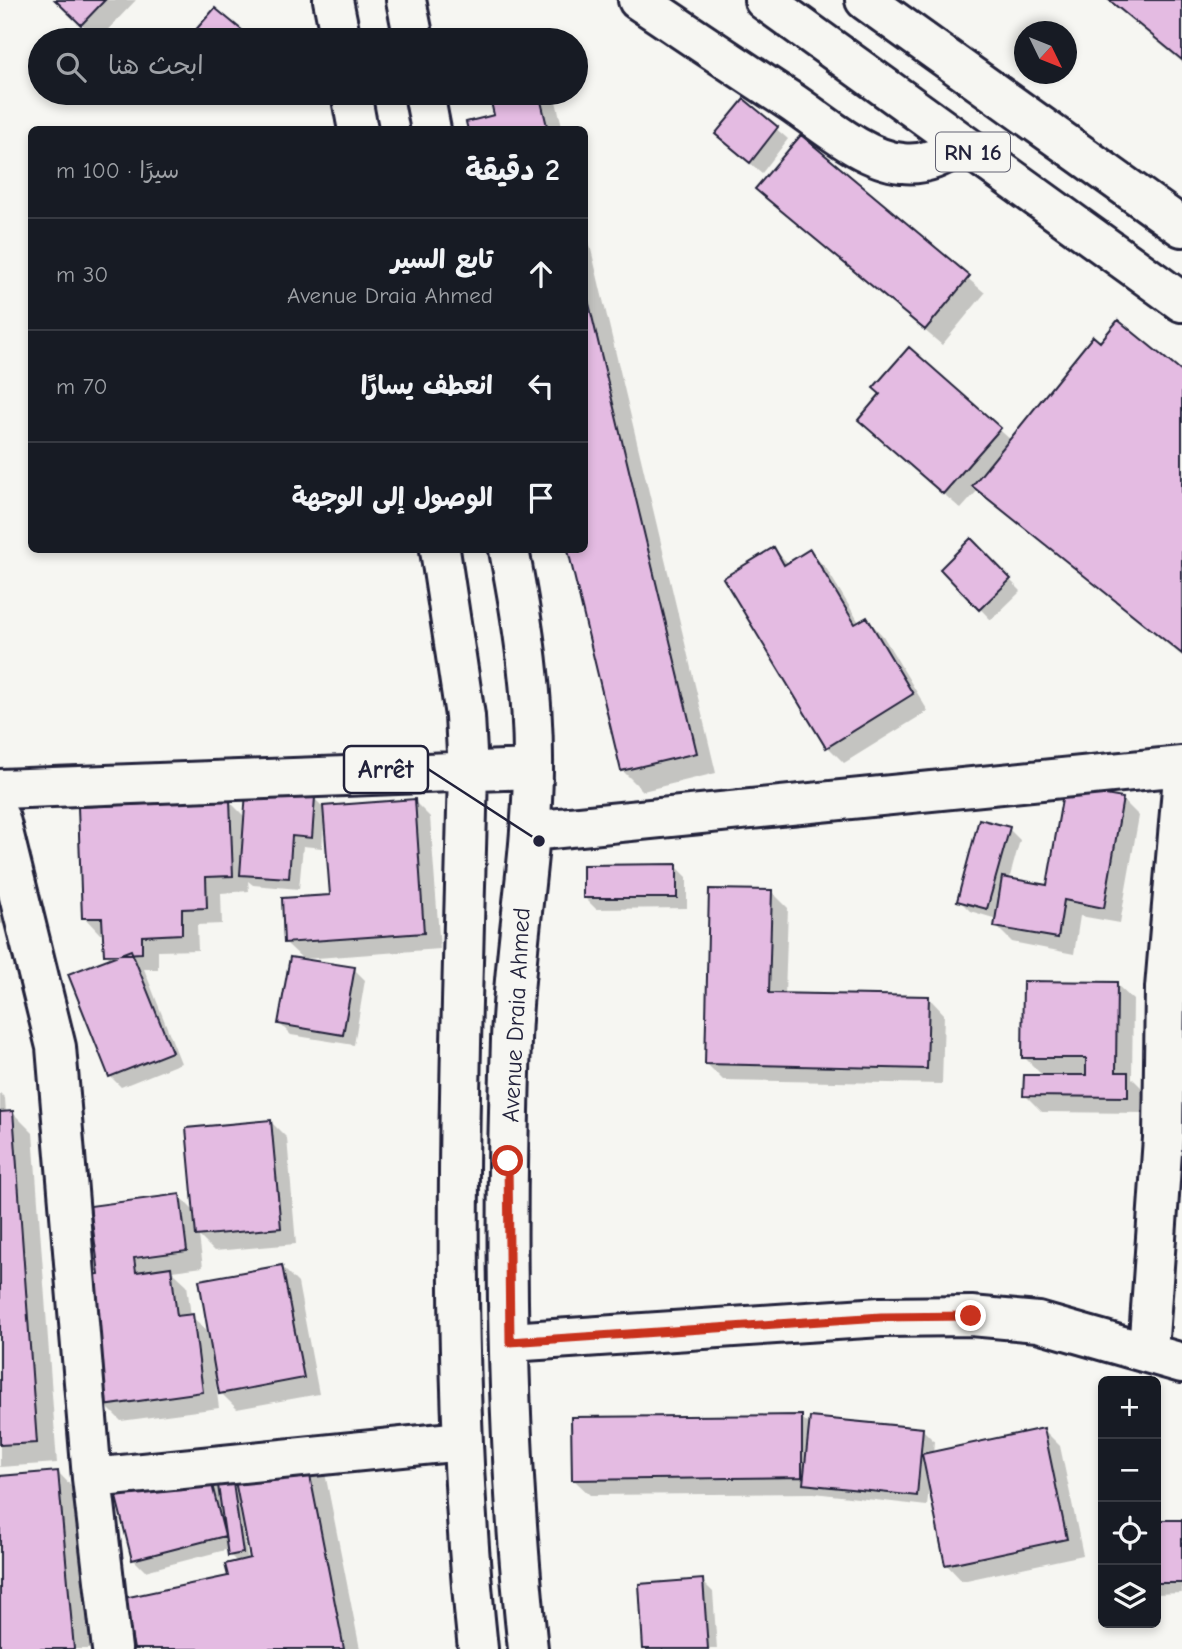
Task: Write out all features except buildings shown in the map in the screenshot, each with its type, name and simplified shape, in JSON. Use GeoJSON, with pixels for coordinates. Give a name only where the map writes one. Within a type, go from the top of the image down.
{"type":"FeatureCollection","features":[{"type":"Feature","properties":{"kind":"main road"},"geometry":{"type":"LineString","coordinates":[[333,0],[339,28]]}},
{"type":"Feature","properties":{"kind":"main road"},"geometry":{"type":"LineString","coordinates":[[406,0],[412,28]]}},
{"type":"Feature","properties":{"kind":"main road"},"geometry":{"type":"LineString","coordinates":[[638,0],[844,137],[883,159],[924,163],[962,144]]}},
{"type":"Feature","properties":{"kind":"main road","name":"RN 16"},"geometry":{"type":"LineString","coordinates":[[764,0],[1182,302]]}},
{"type":"Feature","properties":{"kind":"main road","name":"RN 16"},"geometry":{"type":"LineString","coordinates":[[865,0],[1182,227]]}},
{"type":"Feature","properties":{"kind":"main road"},"geometry":{"type":"LineString","coordinates":[[353,105],[357,126]]}},
{"type":"Feature","properties":{"kind":"main road"},"geometry":{"type":"LineString","coordinates":[[426,105],[430,126]]}},
{"type":"Feature","properties":{"kind":"main road","name":"Avenue Draia Ahmed"},"geometry":{"type":"LineString","coordinates":[[440,553],[465,716],[468,771],[461,1037],[462,1441],[466,1533],[478,1649]]}},
{"type":"Feature","properties":{"kind":"main road","name":"Avenue Draia Ahmed"},"geometry":{"type":"LineString","coordinates":[[510,553],[525,641],[533,769],[511,1037],[510,1342],[516,1541],[527,1649]]}},
{"type":"Feature","properties":{"kind":"main road"},"geometry":{"type":"LineString","coordinates":[[530,831],[1182,766]]}},
{"type":"Feature","properties":{"kind":"main road"},"geometry":{"type":"LineString","coordinates":[[0,789],[533,769]]}},
{"type":"Feature","properties":{"kind":"main road"},"geometry":{"type":"LineString","coordinates":[[510,1342],[881,1317],[971,1316],[1038,1322],[1165,1357],[1165,988],[1182,788]]}},
{"type":"Feature","properties":{"kind":"main road"},"geometry":{"type":"LineString","coordinates":[[0,819],[56,1047],[92,1478],[113,1649]]}},
{"type":"Feature","properties":{"kind":"main road"},"geometry":{"type":"LineString","coordinates":[[92,1478],[462,1441]]}},
{"type":"Feature","properties":{"kind":"place","name":"Arrêt"},"geometry":{"type":"Point","coordinates":[539,841]}},
{"type":"Feature","properties":{"kind":"route"},"geometry":{"type":"LineString","coordinates":[[508,1161],[510,1342],[881,1317],[971,1316]]}}]}
